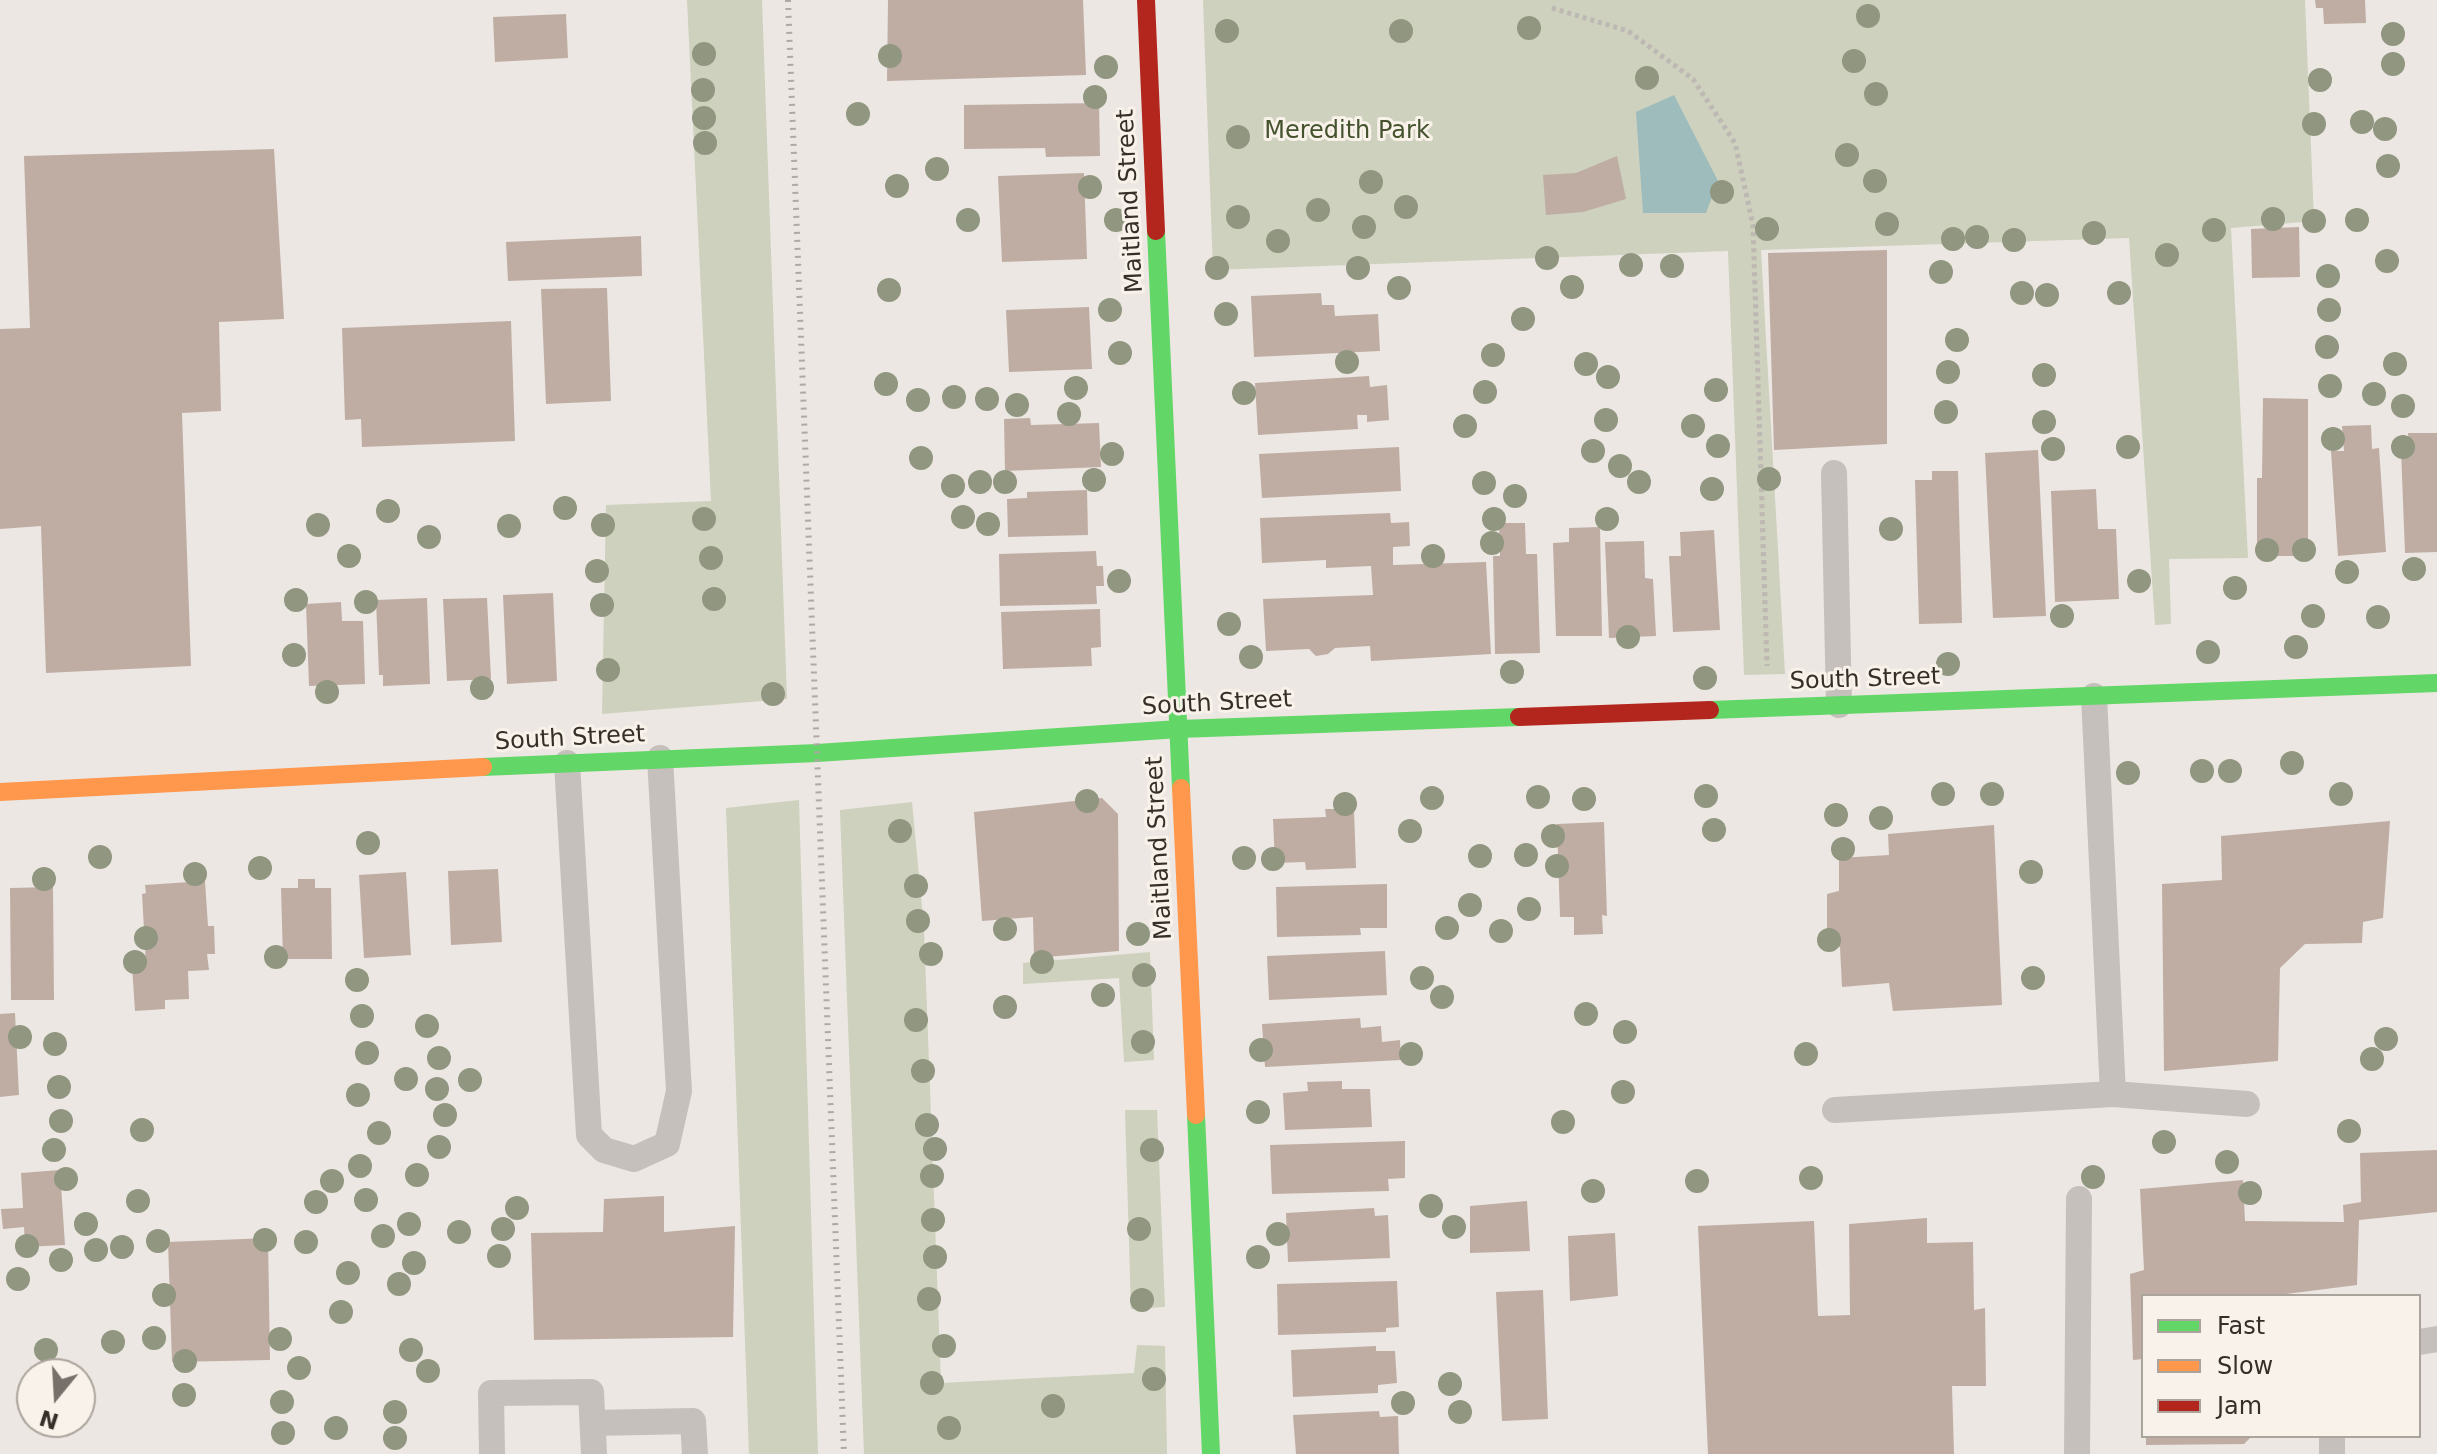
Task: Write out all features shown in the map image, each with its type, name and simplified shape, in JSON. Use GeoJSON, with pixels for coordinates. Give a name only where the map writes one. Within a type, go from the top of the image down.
{"type":"FeatureCollection","features":[{"type":"Feature","properties":{"kind":"street","name":"Maitland Street"},"geometry":{"type":"LineString","coordinates":[[1146,0],[1211,1454]]}},
{"type":"Feature","properties":{"kind":"street","name":"South Street"},"geometry":{"type":"LineString","coordinates":[[0,792],[660,758],[817,753],[1179,729],[2437,683]]}},
{"type":"Feature","properties":{"kind":"lane"},"geometry":{"type":"LineString","coordinates":[[1834,473],[1839,705]]}},
{"type":"Feature","properties":{"kind":"lane"},"geometry":{"type":"LineString","coordinates":[[2094,696],[2113,1094]]}},
{"type":"Feature","properties":{"kind":"lane"},"geometry":{"type":"LineString","coordinates":[[567,763],[589,1135],[604,1150],[634,1159],[667,1144],[679,1091],[660,758]]}},
{"type":"Feature","properties":{"kind":"lane"},"geometry":{"type":"LineString","coordinates":[[1835,1110],[2113,1094],[2247,1104]]}},
{"type":"Feature","properties":{"kind":"lane"},"geometry":{"type":"LineString","coordinates":[[2077,1454],[2079,1199]]}},
{"type":"Feature","properties":{"kind":"lane"},"geometry":{"type":"LineString","coordinates":[[492,1454],[491,1393],[591,1392],[594,1454]]}},
{"type":"Feature","properties":{"kind":"lane"},"geometry":{"type":"LineString","coordinates":[[593,1423],[693,1421],[695,1454]]}},
{"type":"Feature","properties":{"kind":"path"},"geometry":{"type":"LineString","coordinates":[[1552,8],[1628,31],[1693,79],[1735,143],[1753,225],[1768,707]]}},
{"type":"Feature","properties":{"kind":"green space"},"geometry":{"type":"Polygon","coordinates":[[[687,0],[762,0],[787,699],[602,714],[606,505],[711,501],[687,0]]]}},
{"type":"Feature","properties":{"kind":"green space","name":"Meredith Park"},"geometry":{"type":"Polygon","coordinates":[[[1203,0],[2305,0],[2314,221],[2231,228],[2248,558],[2169,559],[2171,624],[2155,625],[2129,238],[1761,250],[1785,674],[1744,675],[1728,251],[1213,270],[1203,0]]]}},
{"type":"Feature","properties":{"kind":"green space"},"geometry":{"type":"Polygon","coordinates":[[[799,800],[818,1454],[749,1454],[726,808],[799,800]]]}},
{"type":"Feature","properties":{"kind":"green space"},"geometry":{"type":"Polygon","coordinates":[[[912,802],[924,929],[941,1383],[1134,1373],[1137,1345],[1165,1346],[1167,1454],[864,1454],[840,810],[912,802]]]}},
{"type":"Feature","properties":{"kind":"green space"},"geometry":{"type":"Polygon","coordinates":[[[1150,952],[1154,1060],[1124,1062],[1119,978],[1023,984],[1023,963],[1150,952]]]}},
{"type":"Feature","properties":{"kind":"green space"},"geometry":{"type":"Polygon","coordinates":[[[1125,1110],[1157,1110],[1165,1307],[1131,1309],[1125,1110]]]}},
{"type":"Feature","properties":{"kind":"water"},"geometry":{"type":"Polygon","coordinates":[[[1674,95],[1718,181],[1706,213],[1643,213],[1636,112],[1674,95]]]}},
{"type":"Feature","properties":{"kind":"building"},"geometry":{"type":"Polygon","coordinates":[[[888,0],[1083,0],[1086,75],[887,81],[888,0]]]}},
{"type":"Feature","properties":{"kind":"building"},"geometry":{"type":"Polygon","coordinates":[[[2315,0],[2365,0],[2366,23],[2324,24],[2323,8],[2316,8],[2315,0]]]}},
{"type":"Feature","properties":{"kind":"building"},"geometry":{"type":"Polygon","coordinates":[[[566,14],[568,58],[495,62],[493,17],[566,14]]]}},
{"type":"Feature","properties":{"kind":"building"},"geometry":{"type":"Polygon","coordinates":[[[1099,103],[1100,156],[1046,157],[1045,148],[964,149],[964,105],[1099,103]]]}},
{"type":"Feature","properties":{"kind":"building"},"geometry":{"type":"Polygon","coordinates":[[[274,149],[284,319],[219,322],[221,411],[182,413],[191,666],[46,673],[41,526],[0,529],[0,329],[30,328],[24,156],[274,149]]]}},
{"type":"Feature","properties":{"kind":"building"},"geometry":{"type":"Polygon","coordinates":[[[1617,156],[1626,199],[1583,212],[1546,215],[1543,175],[1576,173],[1617,156]]]}},
{"type":"Feature","properties":{"kind":"building"},"geometry":{"type":"Polygon","coordinates":[[[1084,173],[1087,259],[1002,262],[998,176],[1084,173]]]}},
{"type":"Feature","properties":{"kind":"building"},"geometry":{"type":"Polygon","coordinates":[[[2299,227],[2300,277],[2252,278],[2251,229],[2299,227]]]}},
{"type":"Feature","properties":{"kind":"building"},"geometry":{"type":"Polygon","coordinates":[[[641,236],[642,276],[508,281],[506,242],[641,236]]]}},
{"type":"Feature","properties":{"kind":"building"},"geometry":{"type":"Polygon","coordinates":[[[1887,250],[1887,444],[1774,450],[1768,253],[1887,250]]]}},
{"type":"Feature","properties":{"kind":"building"},"geometry":{"type":"Polygon","coordinates":[[[607,288],[611,401],[546,404],[541,289],[607,288]]]}},
{"type":"Feature","properties":{"kind":"building"},"geometry":{"type":"Polygon","coordinates":[[[1321,293],[1322,305],[1334,305],[1335,316],[1378,314],[1380,351],[1254,357],[1251,296],[1321,293]]]}},
{"type":"Feature","properties":{"kind":"building"},"geometry":{"type":"Polygon","coordinates":[[[1089,307],[1092,369],[1009,372],[1006,310],[1089,307]]]}},
{"type":"Feature","properties":{"kind":"building"},"geometry":{"type":"Polygon","coordinates":[[[511,321],[515,441],[362,447],[361,419],[345,420],[342,328],[511,321]]]}},
{"type":"Feature","properties":{"kind":"building"},"geometry":{"type":"Polygon","coordinates":[[[1369,376],[1370,387],[1387,385],[1389,420],[1367,422],[1367,415],[1357,415],[1358,429],[1258,435],[1255,383],[1369,376]]]}},
{"type":"Feature","properties":{"kind":"building"},"geometry":{"type":"Polygon","coordinates":[[[2263,398],[2308,399],[2308,556],[2257,556],[2257,478],[2262,478],[2263,398]]]}},
{"type":"Feature","properties":{"kind":"building"},"geometry":{"type":"Polygon","coordinates":[[[1030,418],[1031,425],[1099,423],[1101,467],[1005,471],[1004,419],[1030,418]]]}},
{"type":"Feature","properties":{"kind":"building"},"geometry":{"type":"Polygon","coordinates":[[[2371,425],[2372,449],[2379,448],[2386,552],[2338,556],[2331,451],[2344,451],[2342,426],[2371,425]]]}},
{"type":"Feature","properties":{"kind":"building"},"geometry":{"type":"Polygon","coordinates":[[[2408,433],[2437,433],[2437,552],[2405,553],[2401,450],[2409,449],[2408,433]]]}},
{"type":"Feature","properties":{"kind":"building"},"geometry":{"type":"Polygon","coordinates":[[[1399,447],[1401,491],[1262,498],[1259,454],[1399,447]]]}},
{"type":"Feature","properties":{"kind":"building"},"geometry":{"type":"Polygon","coordinates":[[[2038,450],[2046,616],[1993,618],[1985,453],[2038,450]]]}},
{"type":"Feature","properties":{"kind":"building"},"geometry":{"type":"Polygon","coordinates":[[[1932,471],[1958,471],[1962,623],[1919,624],[1915,480],[1932,480],[1932,471]]]}},
{"type":"Feature","properties":{"kind":"building"},"geometry":{"type":"Polygon","coordinates":[[[2096,489],[2098,529],[2116,529],[2119,599],[2055,602],[2051,491],[2096,489]]]}},
{"type":"Feature","properties":{"kind":"building"},"geometry":{"type":"Polygon","coordinates":[[[1087,490],[1088,535],[1008,537],[1007,499],[1027,498],[1027,492],[1087,490]]]}},
{"type":"Feature","properties":{"kind":"building"},"geometry":{"type":"Polygon","coordinates":[[[1390,513],[1391,523],[1409,522],[1410,546],[1393,547],[1393,565],[1486,562],[1491,654],[1371,661],[1370,646],[1335,648],[1328,654],[1316,656],[1309,649],[1266,651],[1263,599],[1373,595],[1371,566],[1326,568],[1326,560],[1262,563],[1260,518],[1390,513]]]}},
{"type":"Feature","properties":{"kind":"building"},"geometry":{"type":"Polygon","coordinates":[[[1499,523],[1525,523],[1526,554],[1537,554],[1540,653],[1495,654],[1493,556],[1500,556],[1499,523]]]}},
{"type":"Feature","properties":{"kind":"building"},"geometry":{"type":"Polygon","coordinates":[[[1600,527],[1602,636],[1556,636],[1553,543],[1569,542],[1569,528],[1600,527]]]}},
{"type":"Feature","properties":{"kind":"building"},"geometry":{"type":"Polygon","coordinates":[[[1714,530],[1720,630],[1673,632],[1669,556],[1681,556],[1680,532],[1714,530]]]}},
{"type":"Feature","properties":{"kind":"building"},"geometry":{"type":"Polygon","coordinates":[[[1644,541],[1645,578],[1653,579],[1656,636],[1609,638],[1605,542],[1644,541]]]}},
{"type":"Feature","properties":{"kind":"building"},"geometry":{"type":"Polygon","coordinates":[[[1096,551],[1097,566],[1103,566],[1104,586],[1096,586],[1097,604],[1000,606],[999,554],[1096,551]]]}},
{"type":"Feature","properties":{"kind":"building"},"geometry":{"type":"Polygon","coordinates":[[[553,593],[557,681],[507,684],[503,595],[553,593]]]}},
{"type":"Feature","properties":{"kind":"building"},"geometry":{"type":"Polygon","coordinates":[[[427,598],[430,684],[383,686],[383,675],[379,675],[376,600],[427,598]]]}},
{"type":"Feature","properties":{"kind":"building"},"geometry":{"type":"Polygon","coordinates":[[[487,598],[491,679],[447,681],[443,599],[487,598]]]}},
{"type":"Feature","properties":{"kind":"building"},"geometry":{"type":"Polygon","coordinates":[[[341,602],[342,621],[363,621],[365,684],[309,686],[306,604],[341,602]]]}},
{"type":"Feature","properties":{"kind":"building"},"geometry":{"type":"Polygon","coordinates":[[[1100,609],[1101,647],[1091,648],[1092,666],[1003,669],[1001,612],[1100,609]]]}},
{"type":"Feature","properties":{"kind":"building"},"geometry":{"type":"Polygon","coordinates":[[[1102,798],[1118,814],[1119,951],[1034,958],[1033,917],[982,921],[974,812],[1102,798]]]}},
{"type":"Feature","properties":{"kind":"building"},"geometry":{"type":"Polygon","coordinates":[[[1325,809],[1354,809],[1356,868],[1306,870],[1305,862],[1275,863],[1273,819],[1326,817],[1325,809]]]}},
{"type":"Feature","properties":{"kind":"building"},"geometry":{"type":"Polygon","coordinates":[[[2390,821],[2383,918],[2363,922],[2362,943],[2305,944],[2280,968],[2278,1061],[2164,1071],[2162,884],[2222,880],[2221,836],[2390,821]]]}},
{"type":"Feature","properties":{"kind":"building"},"geometry":{"type":"Polygon","coordinates":[[[1604,822],[1607,916],[1602,915],[1603,934],[1574,935],[1574,917],[1560,917],[1557,824],[1604,822]]]}},
{"type":"Feature","properties":{"kind":"building"},"geometry":{"type":"Polygon","coordinates":[[[1994,825],[2002,1005],[1893,1011],[1889,983],[1842,987],[1840,947],[1827,948],[1827,894],[1839,891],[1839,858],[1889,855],[1888,834],[1994,825]]]}},
{"type":"Feature","properties":{"kind":"building"},"geometry":{"type":"Polygon","coordinates":[[[498,869],[502,942],[451,945],[448,871],[498,869]]]}},
{"type":"Feature","properties":{"kind":"building"},"geometry":{"type":"Polygon","coordinates":[[[406,872],[411,955],[364,958],[359,875],[406,872]]]}},
{"type":"Feature","properties":{"kind":"building"},"geometry":{"type":"Polygon","coordinates":[[[298,879],[315,879],[315,888],[331,888],[332,959],[283,959],[281,888],[298,888],[298,879]]]}},
{"type":"Feature","properties":{"kind":"building"},"geometry":{"type":"Polygon","coordinates":[[[205,881],[208,926],[214,926],[215,954],[207,954],[209,970],[188,971],[189,999],[165,1000],[165,1009],[135,1011],[132,966],[146,965],[142,894],[146,893],[145,885],[205,881]]]}},
{"type":"Feature","properties":{"kind":"building"},"geometry":{"type":"Polygon","coordinates":[[[1387,884],[1387,928],[1360,928],[1361,935],[1277,937],[1276,887],[1387,884]]]}},
{"type":"Feature","properties":{"kind":"building"},"geometry":{"type":"Polygon","coordinates":[[[53,887],[54,1000],[11,1000],[10,888],[53,887]]]}},
{"type":"Feature","properties":{"kind":"building"},"geometry":{"type":"Polygon","coordinates":[[[1385,951],[1387,995],[1269,1000],[1267,956],[1385,951]]]}},
{"type":"Feature","properties":{"kind":"building"},"geometry":{"type":"Polygon","coordinates":[[[15,1013],[19,1095],[0,1097],[0,1014],[15,1013]]]}},
{"type":"Feature","properties":{"kind":"building"},"geometry":{"type":"Polygon","coordinates":[[[1360,1018],[1361,1028],[1381,1026],[1382,1042],[1400,1040],[1401,1060],[1265,1067],[1262,1024],[1360,1018]]]}},
{"type":"Feature","properties":{"kind":"building"},"geometry":{"type":"Polygon","coordinates":[[[1342,1081],[1342,1089],[1370,1089],[1372,1127],[1285,1130],[1283,1093],[1308,1091],[1307,1082],[1342,1081]]]}},
{"type":"Feature","properties":{"kind":"building"},"geometry":{"type":"Polygon","coordinates":[[[1405,1141],[1405,1178],[1388,1179],[1389,1191],[1272,1194],[1270,1145],[1405,1141]]]}},
{"type":"Feature","properties":{"kind":"building"},"geometry":{"type":"Polygon","coordinates":[[[2437,1150],[2437,1212],[2359,1220],[2357,1285],[2286,1294],[2141,1294],[2141,1359],[2133,1360],[2130,1274],[2144,1270],[2140,1189],[2243,1180],[2245,1221],[2344,1222],[2343,1205],[2361,1202],[2360,1153],[2437,1150]]]}},
{"type":"Feature","properties":{"kind":"building"},"geometry":{"type":"Polygon","coordinates":[[[60,1170],[65,1245],[25,1247],[24,1227],[3,1229],[1,1209],[23,1208],[21,1173],[60,1170]]]}},
{"type":"Feature","properties":{"kind":"building"},"geometry":{"type":"Polygon","coordinates":[[[664,1196],[664,1232],[735,1226],[733,1337],[534,1340],[531,1233],[603,1232],[604,1199],[664,1196]]]}},
{"type":"Feature","properties":{"kind":"building"},"geometry":{"type":"Polygon","coordinates":[[[1527,1201],[1530,1251],[1470,1253],[1470,1206],[1527,1201]]]}},
{"type":"Feature","properties":{"kind":"building"},"geometry":{"type":"Polygon","coordinates":[[[1374,1208],[1375,1216],[1388,1215],[1390,1258],[1288,1262],[1286,1213],[1374,1208]]]}},
{"type":"Feature","properties":{"kind":"building"},"geometry":{"type":"Polygon","coordinates":[[[1927,1218],[1927,1243],[1973,1242],[1974,1310],[1985,1308],[1986,1386],[1952,1386],[1954,1454],[1708,1454],[1698,1226],[1814,1221],[1818,1316],[1850,1315],[1849,1224],[1927,1218]]]}},
{"type":"Feature","properties":{"kind":"building"},"geometry":{"type":"Polygon","coordinates":[[[1615,1233],[1618,1296],[1570,1301],[1568,1236],[1615,1233]]]}},
{"type":"Feature","properties":{"kind":"building"},"geometry":{"type":"Polygon","coordinates":[[[268,1238],[270,1360],[172,1362],[168,1242],[268,1238]]]}},
{"type":"Feature","properties":{"kind":"building"},"geometry":{"type":"Polygon","coordinates":[[[1397,1281],[1399,1327],[1386,1328],[1386,1332],[1278,1335],[1277,1284],[1397,1281]]]}},
{"type":"Feature","properties":{"kind":"building"},"geometry":{"type":"Polygon","coordinates":[[[1543,1290],[1548,1419],[1502,1421],[1496,1292],[1543,1290]]]}},
{"type":"Feature","properties":{"kind":"building"},"geometry":{"type":"Polygon","coordinates":[[[1376,1346],[1376,1351],[1395,1351],[1397,1383],[1378,1385],[1378,1393],[1293,1397],[1291,1350],[1376,1346]]]}},
{"type":"Feature","properties":{"kind":"building"},"geometry":{"type":"Polygon","coordinates":[[[1379,1411],[1380,1417],[1398,1416],[1399,1454],[1296,1454],[1293,1415],[1379,1411]]]}},
{"type":"Feature","properties":{"kind":"building"},"geometry":{"type":"Polygon","coordinates":[[[2146,1438],[2250,1438],[2244,1444],[2146,1445],[2146,1438]]]}},
{"type":"Feature","properties":{"kind":"railway"},"geometry":{"type":"LineString","coordinates":[[788,0],[844,1454]]}},
{"type":"Feature","properties":{"kind":"traffic: fast"},"geometry":{"type":"LineString","coordinates":[[1156,231],[1181,788]]}},
{"type":"Feature","properties":{"kind":"traffic: fast"},"geometry":{"type":"LineString","coordinates":[[1710,710],[2437,683]]}},
{"type":"Feature","properties":{"kind":"traffic: fast"},"geometry":{"type":"LineString","coordinates":[[483,767],[817,753],[1179,729],[1519,717]]}},
{"type":"Feature","properties":{"kind":"traffic: fast"},"geometry":{"type":"LineString","coordinates":[[1196,1115],[1211,1454]]}},
{"type":"Feature","properties":{"kind":"traffic: slow"},"geometry":{"type":"LineString","coordinates":[[0,792],[483,767]]}},
{"type":"Feature","properties":{"kind":"traffic: slow"},"geometry":{"type":"LineString","coordinates":[[1181,788],[1196,1115]]}},
{"type":"Feature","properties":{"kind":"traffic: jam"},"geometry":{"type":"LineString","coordinates":[[1146,0],[1156,231]]}},
{"type":"Feature","properties":{"kind":"traffic: jam"},"geometry":{"type":"LineString","coordinates":[[1519,717],[1710,710]]}}]}
